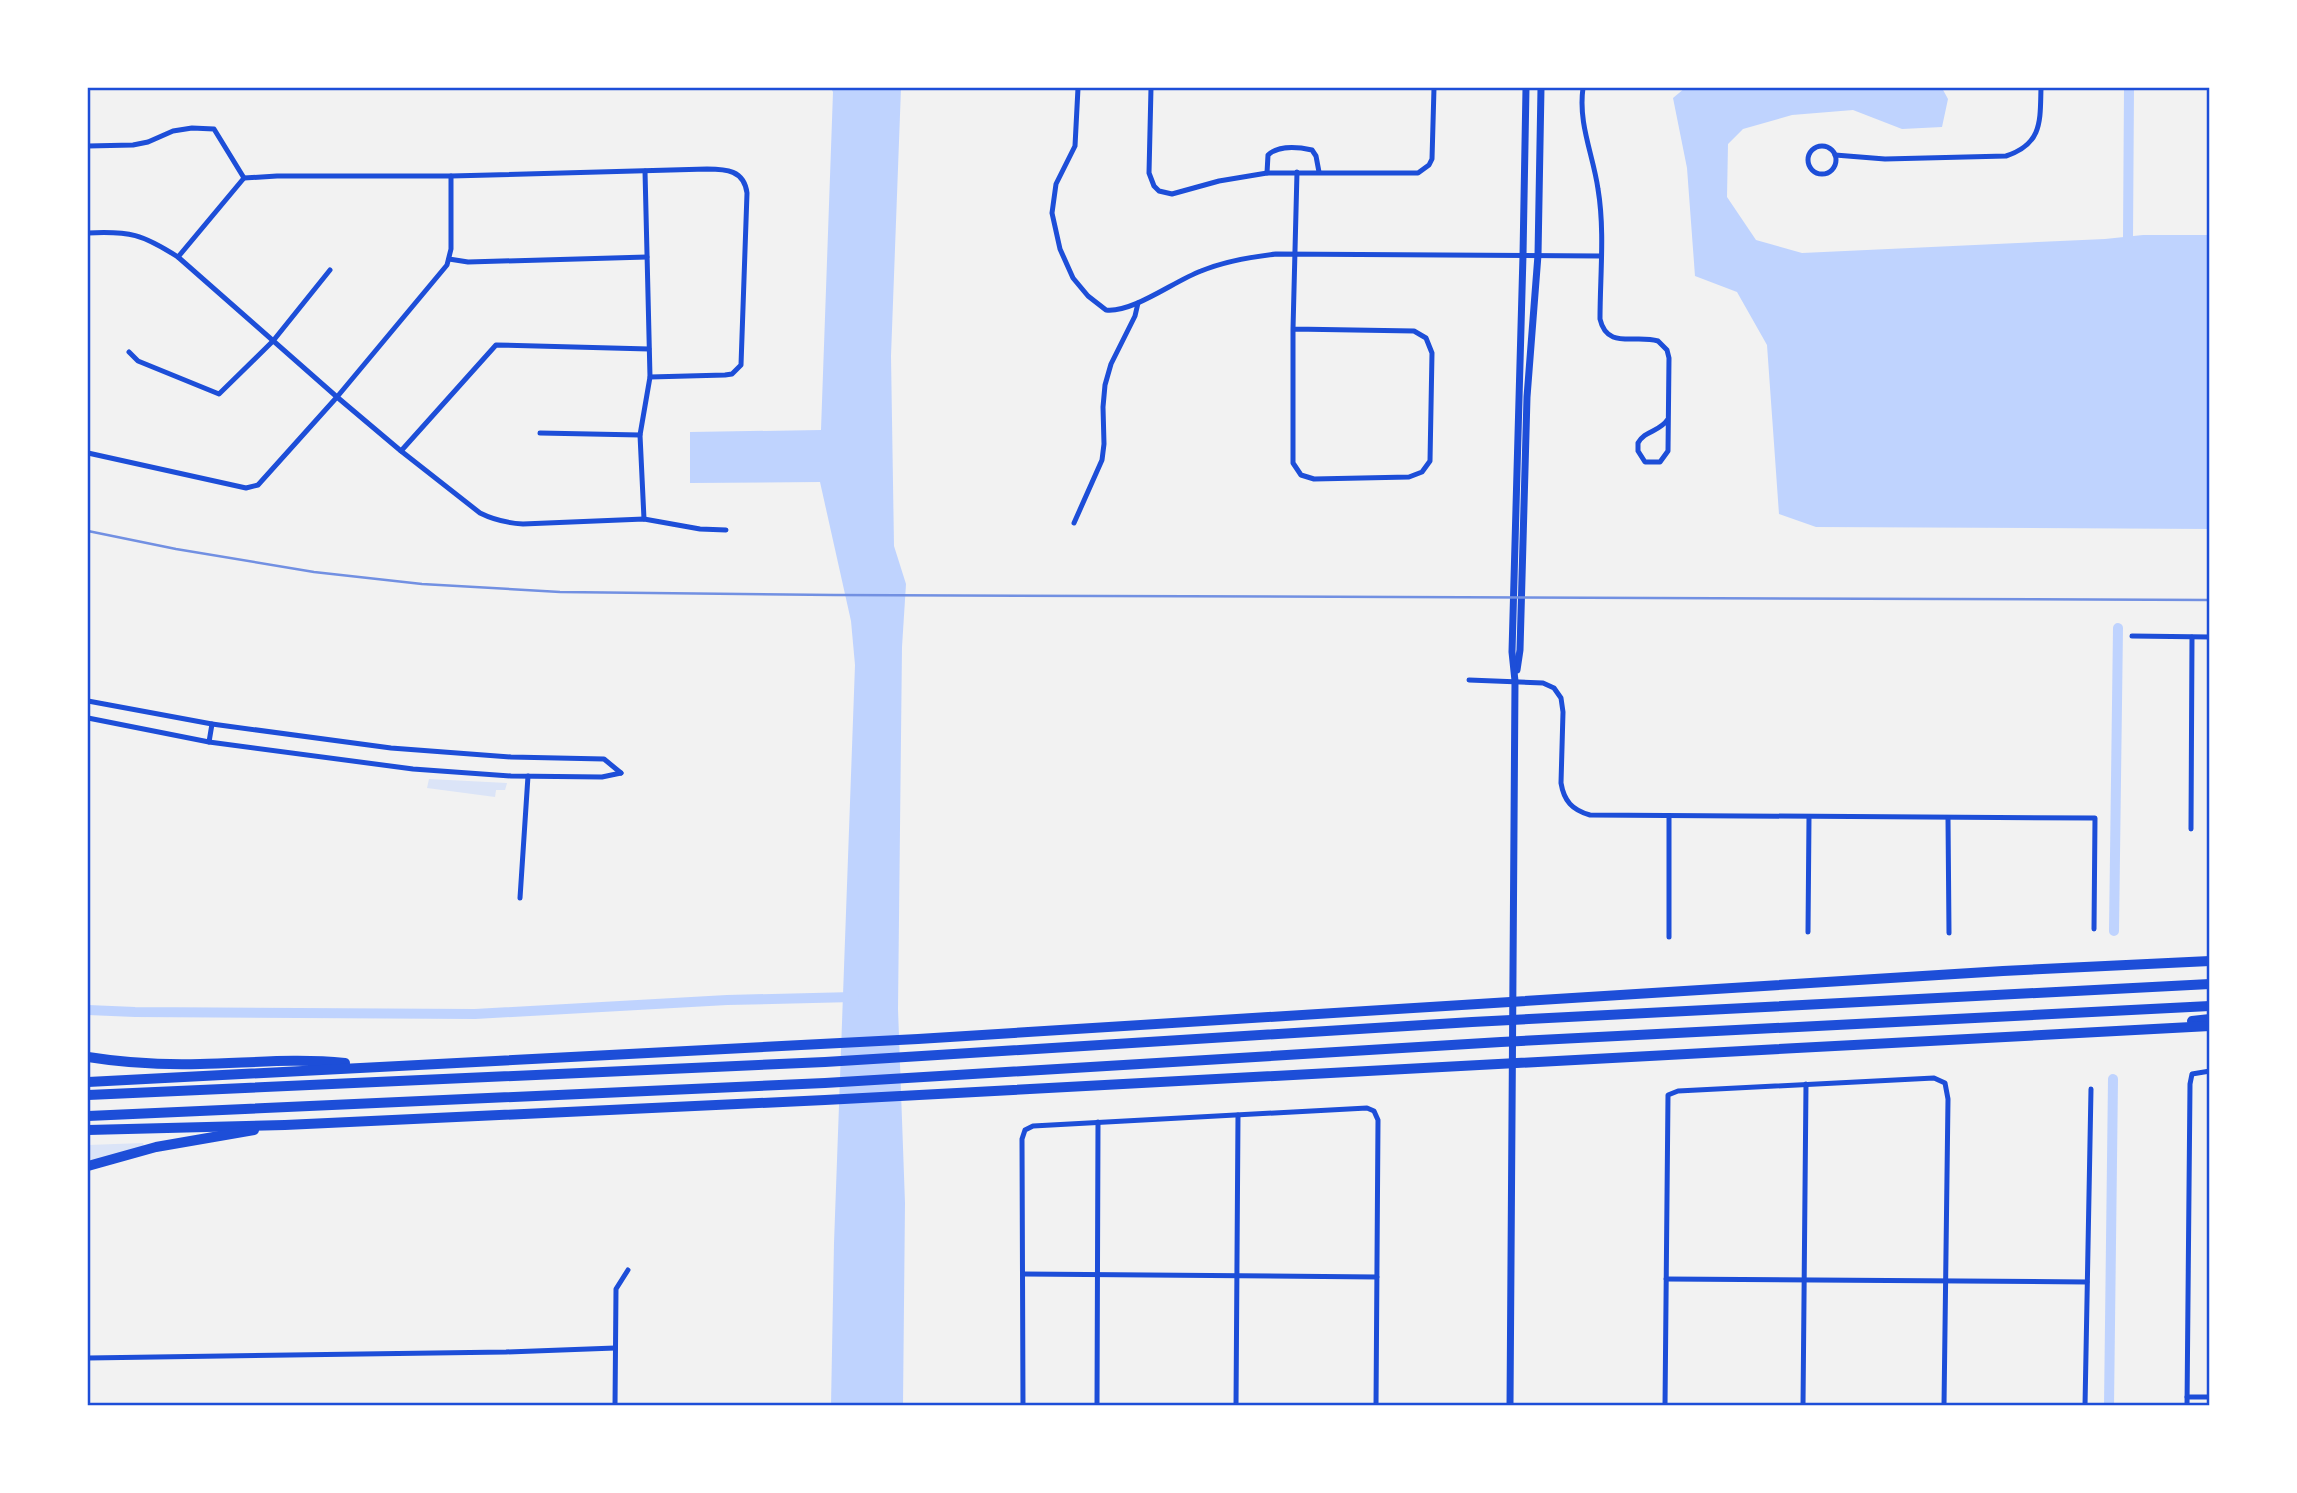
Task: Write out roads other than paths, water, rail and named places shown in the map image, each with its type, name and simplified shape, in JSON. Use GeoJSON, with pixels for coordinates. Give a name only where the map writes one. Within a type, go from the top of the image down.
{"type":"FeatureCollection","features":[{"type":"Feature","properties":{"kind":"highway"},"geometry":{"type":"LineString","coordinates":[[88,1082],[918,1039],[2003,971],[2210,961]]}},
{"type":"Feature","properties":{"kind":"highway"},"geometry":{"type":"LineString","coordinates":[[88,1095],[825,1062],[1472,1022],[2210,984]]}},
{"type":"Feature","properties":{"kind":"highway"},"geometry":{"type":"LineString","coordinates":[[88,1116],[825,1083],[1501,1042],[2210,1006]]}},
{"type":"Feature","properties":{"kind":"highway"},"geometry":{"type":"LineString","coordinates":[[2126,1030],[2210,1019]]}},
{"type":"Feature","properties":{"kind":"highway"},"geometry":{"type":"LineString","coordinates":[[88,1130],[285,1125],[918,1096],[2210,1026]]}},
{"type":"Feature","properties":{"kind":"highway"},"geometry":{"type":"LineString","coordinates":[[88,1057],[181,1065],[310,1059],[377,1067]]}},
{"type":"Feature","properties":{"kind":"highway"},"geometry":{"type":"LineString","coordinates":[[88,1166],[156,1147],[285,1125]]}},
{"type":"Feature","properties":{"kind":"main road"},"geometry":{"type":"LineString","coordinates":[[1510,1405],[1514,973],[1513,652],[1525,88]]}},
{"type":"Feature","properties":{"kind":"main road"},"geometry":{"type":"LineString","coordinates":[[1515,681],[1520,650],[1527,397],[1538,255],[1541,88]]}},
{"type":"Feature","properties":{"kind":"street"},"geometry":{"type":"LineString","coordinates":[[1078,88],[1075,146],[1056,184],[1052,205],[1053,220],[1066,264],[1083,290],[1106,310],[1120,310],[1205,269],[1249,257],[1296,253],[1600,256]]}},
{"type":"Feature","properties":{"kind":"street"},"geometry":{"type":"LineString","coordinates":[[1151,88],[1150,180],[1159,191],[1172,194],[1219,181],[1267,173],[1418,173],[1429,165],[1433,152],[1434,88]]}},
{"type":"Feature","properties":{"kind":"street"},"geometry":{"type":"LineString","coordinates":[[1583,88],[1583,127],[1599,190],[1602,329],[1609,336],[1618,339],[1653,339],[1663,345],[1669,358],[1669,443],[1665,458],[1656,464],[1645,462],[1638,451],[1637,443],[1647,433],[1665,425],[1668,419]]}},
{"type":"Feature","properties":{"kind":"street"},"geometry":{"type":"LineString","coordinates":[[1835,155],[1835,164],[1828,173],[1818,174],[1809,166],[1808,156],[1818,147],[1827,147],[1835,155],[1885,159],[2006,156],[2016,153],[2031,141],[2040,123],[2041,88]]}},
{"type":"Feature","properties":{"kind":"street"},"geometry":{"type":"LineString","coordinates":[[88,146],[133,145],[148,142],[173,131],[215,128],[244,178]]}},
{"type":"Feature","properties":{"kind":"street"},"geometry":{"type":"LineString","coordinates":[[1267,173],[1268,155],[1274,149],[1284,148],[1312,150],[1319,172]]}},
{"type":"Feature","properties":{"kind":"street"},"geometry":{"type":"LineString","coordinates":[[178,257],[244,178],[725,169],[739,174],[747,193],[741,365],[732,374],[725,375],[650,377]]}},
{"type":"Feature","properties":{"kind":"street"},"geometry":{"type":"LineString","coordinates":[[645,171],[650,377],[640,435],[645,519]]}},
{"type":"Feature","properties":{"kind":"street"},"geometry":{"type":"LineString","coordinates":[[1293,330],[1415,331],[1426,338],[1432,353],[1430,461],[1422,472],[1409,477],[1314,479],[1301,475],[1296,470],[1292,456],[1293,330],[1297,172]]}},
{"type":"Feature","properties":{"kind":"street"},"geometry":{"type":"LineString","coordinates":[[88,453],[246,488],[258,485],[440,275],[449,259],[451,176]]}},
{"type":"Feature","properties":{"kind":"street"},"geometry":{"type":"LineString","coordinates":[[88,233],[120,232],[150,239],[178,257],[337,397],[480,513],[503,522],[523,524],[645,519],[700,529],[726,530]]}},
{"type":"Feature","properties":{"kind":"street"},"geometry":{"type":"LineString","coordinates":[[449,259],[468,262],[647,257]]}},
{"type":"Feature","properties":{"kind":"street"},"geometry":{"type":"LineString","coordinates":[[129,352],[138,361],[219,394],[273,341],[330,270]]}},
{"type":"Feature","properties":{"kind":"street"},"geometry":{"type":"LineString","coordinates":[[1074,523],[1102,460],[1105,385],[1111,364],[1135,316],[1138,303]]}},
{"type":"Feature","properties":{"kind":"street"},"geometry":{"type":"LineString","coordinates":[[401,451],[496,345],[649,349]]}},
{"type":"Feature","properties":{"kind":"street"},"geometry":{"type":"LineString","coordinates":[[540,433],[640,435]]}},
{"type":"Feature","properties":{"kind":"street"},"geometry":{"type":"LineString","coordinates":[[2133,636],[2210,637]]}},
{"type":"Feature","properties":{"kind":"street"},"geometry":{"type":"LineString","coordinates":[[2191,830],[2192,637]]}},
{"type":"Feature","properties":{"kind":"street"},"geometry":{"type":"LineString","coordinates":[[1469,680],[1543,682],[1554,688],[1561,698],[1563,712],[1561,783],[1572,808],[1580,812],[1599,816],[2095,818],[2094,929]]}},
{"type":"Feature","properties":{"kind":"street"},"geometry":{"type":"LineString","coordinates":[[88,701],[212,724],[414,750],[604,760],[621,773],[603,777],[528,776],[413,769],[209,742],[88,718]]}},
{"type":"Feature","properties":{"kind":"street"},"geometry":{"type":"LineString","coordinates":[[209,742],[212,724]]}},
{"type":"Feature","properties":{"kind":"street"},"geometry":{"type":"LineString","coordinates":[[520,898],[528,776]]}},
{"type":"Feature","properties":{"kind":"street"},"geometry":{"type":"LineString","coordinates":[[1669,816],[1669,937]]}},
{"type":"Feature","properties":{"kind":"street"},"geometry":{"type":"LineString","coordinates":[[1808,932],[1809,817]]}},
{"type":"Feature","properties":{"kind":"street"},"geometry":{"type":"LineString","coordinates":[[1948,818],[1948,933]]}},
{"type":"Feature","properties":{"kind":"street"},"geometry":{"type":"LineString","coordinates":[[2187,1405],[2190,1084],[2192,1074],[2210,1071]]}},
{"type":"Feature","properties":{"kind":"street"},"geometry":{"type":"LineString","coordinates":[[1665,1405],[1668,1095],[1678,1091],[1934,1078],[1945,1083],[1948,1099],[1944,1405]]}},
{"type":"Feature","properties":{"kind":"street"},"geometry":{"type":"LineString","coordinates":[[1803,1405],[1806,1084]]}},
{"type":"Feature","properties":{"kind":"street"},"geometry":{"type":"LineString","coordinates":[[2085,1405],[2091,1089]]}},
{"type":"Feature","properties":{"kind":"street"},"geometry":{"type":"LineString","coordinates":[[1023,1405],[1022,1139],[1025,1130],[1033,1126],[1367,1108],[1374,1111],[1378,1120],[1376,1405]]}},
{"type":"Feature","properties":{"kind":"street"},"geometry":{"type":"LineString","coordinates":[[1236,1405],[1238,1115]]}},
{"type":"Feature","properties":{"kind":"street"},"geometry":{"type":"LineString","coordinates":[[1097,1405],[1098,1122]]}},
{"type":"Feature","properties":{"kind":"street"},"geometry":{"type":"LineString","coordinates":[[615,1405],[616,1289],[628,1270]]}},
{"type":"Feature","properties":{"kind":"street"},"geometry":{"type":"LineString","coordinates":[[1024,1274],[1377,1277]]}},
{"type":"Feature","properties":{"kind":"street"},"geometry":{"type":"LineString","coordinates":[[1665,1279],[2087,1282]]}},
{"type":"Feature","properties":{"kind":"street"},"geometry":{"type":"LineString","coordinates":[[88,1358],[615,1348]]}},
{"type":"Feature","properties":{"kind":"street"},"geometry":{"type":"LineString","coordinates":[[2187,1397],[2210,1397]]}},
{"type":"Feature","properties":{"kind":"water"},"geometry":{"type":"Polygon","coordinates":[[[831,88],[901,88],[891,356],[894,546],[906,584],[902,647],[898,1009],[905,1203],[903,1405],[831,1405],[834,1243],[855,665],[851,621],[820,482],[690,483],[690,432],[821,430],[833,92],[831,88]]]}},
{"type":"Feature","properties":{"kind":"water"},"geometry":{"type":"Polygon","coordinates":[[[1685,88],[1942,88],[1948,99],[1942,127],[1902,129],[1853,110],[1792,115],[1743,129],[1728,144],[1727,197],[1756,240],[1802,253],[2143,235],[2209,235],[2209,529],[1816,527],[1779,514],[1767,345],[1737,292],[1695,276],[1687,168],[1673,98],[1685,88]]]}},
{"type":"Feature","properties":{"kind":"waterway"},"geometry":{"type":"LineString","coordinates":[[2128,237],[2129,88]]}},
{"type":"Feature","properties":{"kind":"waterway"},"geometry":{"type":"LineString","coordinates":[[2114,931],[2118,628]]}},
{"type":"Feature","properties":{"kind":"waterway"},"geometry":{"type":"LineString","coordinates":[[88,1010],[475,1014],[727,1000],[854,997]]}},
{"type":"Feature","properties":{"kind":"waterway"},"geometry":{"type":"LineString","coordinates":[[2109,1406],[2113,1079]]}},
{"type":"Feature","properties":{"kind":"railway"},"geometry":{"type":"LineString","coordinates":[[88,531],[314,572],[422,584],[560,592],[2210,600]]}}]}
